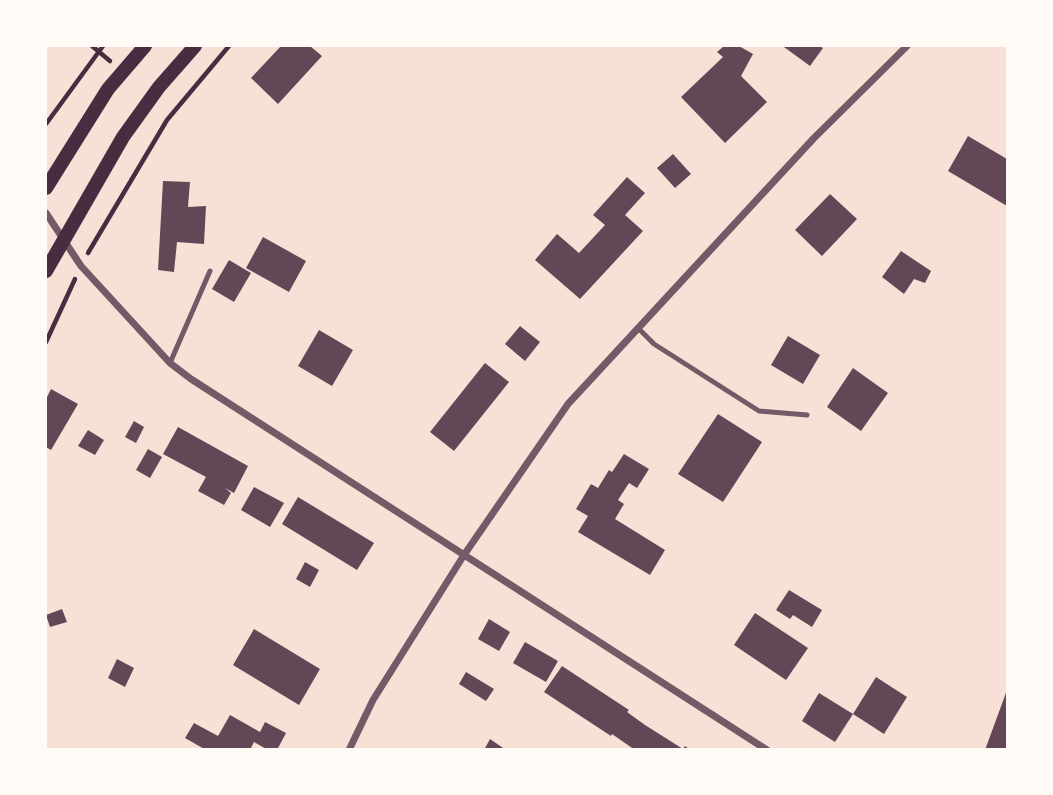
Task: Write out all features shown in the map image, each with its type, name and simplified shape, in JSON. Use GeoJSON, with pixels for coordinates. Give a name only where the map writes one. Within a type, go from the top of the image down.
{"type":"FeatureCollection","features":[{"type":"Feature","properties":{"kind":"main road"},"geometry":{"type":"LineString","coordinates":[[46,188],[108,89],[145,46]]}},
{"type":"Feature","properties":{"kind":"main road"},"geometry":{"type":"LineString","coordinates":[[46,271],[123,137],[159,87],[195,46]]}},
{"type":"Feature","properties":{"kind":"street"},"geometry":{"type":"LineString","coordinates":[[349,750],[373,700],[464,555],[568,404],[814,138],[907,46]]}},
{"type":"Feature","properties":{"kind":"street"},"geometry":{"type":"LineString","coordinates":[[46,213],[81,266],[170,363],[191,379],[767,750]]}},
{"type":"Feature","properties":{"kind":"lane"},"geometry":{"type":"LineString","coordinates":[[170,363],[210,271]]}},
{"type":"Feature","properties":{"kind":"lane"},"geometry":{"type":"LineString","coordinates":[[638,328],[654,344],[759,411],[807,415]]}},
{"type":"Feature","properties":{"kind":"path"},"geometry":{"type":"LineString","coordinates":[[46,124],[103,46]]}},
{"type":"Feature","properties":{"kind":"path"},"geometry":{"type":"LineString","coordinates":[[46,342],[81,266],[167,120],[229,46]]}},
{"type":"Feature","properties":{"kind":"building"},"geometry":{"type":"Polygon","coordinates":[[[281,46],[310,46],[322,56],[278,104],[251,78],[281,46]]]}},
{"type":"Feature","properties":{"kind":"building"},"geometry":{"type":"Polygon","coordinates":[[[724,46],[739,46],[753,54],[741,76],[767,102],[725,143],[681,97],[723,57],[717,52],[724,46]]]}},
{"type":"Feature","properties":{"kind":"building"},"geometry":{"type":"Polygon","coordinates":[[[785,46],[819,46],[823,48],[810,66],[785,46]]]}},
{"type":"Feature","properties":{"kind":"building"},"geometry":{"type":"Polygon","coordinates":[[[968,136],[1007,159],[1007,206],[948,171],[968,136]]]}},
{"type":"Feature","properties":{"kind":"building"},"geometry":{"type":"Polygon","coordinates":[[[673,154],[691,174],[675,188],[657,168],[673,154]]]}},
{"type":"Feature","properties":{"kind":"building"},"geometry":{"type":"Polygon","coordinates":[[[627,177],[645,193],[625,215],[643,231],[580,299],[535,260],[557,234],[579,253],[605,225],[593,215],[627,177]]]}},
{"type":"Feature","properties":{"kind":"building"},"geometry":{"type":"Polygon","coordinates":[[[163,181],[190,182],[188,207],[206,206],[204,244],[177,242],[174,272],[158,270],[163,181]]]}},
{"type":"Feature","properties":{"kind":"building"},"geometry":{"type":"Polygon","coordinates":[[[830,194],[857,219],[822,256],[795,230],[830,194]]]}},
{"type":"Feature","properties":{"kind":"building"},"geometry":{"type":"Polygon","coordinates":[[[263,237],[306,261],[289,292],[246,268],[263,237]]]}},
{"type":"Feature","properties":{"kind":"building"},"geometry":{"type":"Polygon","coordinates":[[[901,251],[931,271],[925,283],[914,279],[904,294],[882,277],[901,251]]]}},
{"type":"Feature","properties":{"kind":"building"},"geometry":{"type":"Polygon","coordinates":[[[229,260],[251,273],[234,302],[212,289],[229,260]]]}},
{"type":"Feature","properties":{"kind":"building"},"geometry":{"type":"Polygon","coordinates":[[[520,326],[540,342],[525,361],[505,344],[520,326]]]}},
{"type":"Feature","properties":{"kind":"building"},"geometry":{"type":"Polygon","coordinates":[[[319,330],[353,350],[332,386],[298,366],[319,330]]]}},
{"type":"Feature","properties":{"kind":"building"},"geometry":{"type":"Polygon","coordinates":[[[788,336],[820,355],[803,384],[771,365],[788,336]]]}},
{"type":"Feature","properties":{"kind":"building"},"geometry":{"type":"Polygon","coordinates":[[[485,363],[509,382],[454,451],[430,432],[485,363]]]}},
{"type":"Feature","properties":{"kind":"building"},"geometry":{"type":"Polygon","coordinates":[[[853,368],[888,393],[861,431],[827,407],[853,368]]]}},
{"type":"Feature","properties":{"kind":"building"},"geometry":{"type":"Polygon","coordinates":[[[51,389],[78,404],[51,450],[46,447],[46,399],[51,389]]]}},
{"type":"Feature","properties":{"kind":"building"},"geometry":{"type":"Polygon","coordinates":[[[718,414],[762,442],[723,502],[678,474],[718,414]]]}},
{"type":"Feature","properties":{"kind":"building"},"geometry":{"type":"Polygon","coordinates":[[[134,421],[144,427],[136,443],[125,437],[134,421]]]}},
{"type":"Feature","properties":{"kind":"building"},"geometry":{"type":"Polygon","coordinates":[[[178,427],[248,466],[234,493],[225,488],[231,493],[224,505],[198,491],[206,477],[163,454],[178,427]]]}},
{"type":"Feature","properties":{"kind":"building"},"geometry":{"type":"Polygon","coordinates":[[[88,430],[104,440],[95,455],[78,446],[88,430]]]}},
{"type":"Feature","properties":{"kind":"building"},"geometry":{"type":"Polygon","coordinates":[[[148,449],[162,457],[150,478],[136,470],[148,449]]]}},
{"type":"Feature","properties":{"kind":"building"},"geometry":{"type":"Polygon","coordinates":[[[624,454],[649,469],[637,488],[629,483],[618,500],[624,504],[615,519],[665,550],[650,575],[578,532],[588,516],[576,509],[591,484],[598,488],[609,470],[612,472],[624,454]]]}},
{"type":"Feature","properties":{"kind":"building"},"geometry":{"type":"Polygon","coordinates":[[[254,487],[284,503],[270,527],[241,510],[254,487]]]}},
{"type":"Feature","properties":{"kind":"building"},"geometry":{"type":"Polygon","coordinates":[[[298,497],[374,543],[357,570],[282,524],[298,497]]]}},
{"type":"Feature","properties":{"kind":"building"},"geometry":{"type":"Polygon","coordinates":[[[305,562],[319,570],[310,587],[296,579],[305,562]]]}},
{"type":"Feature","properties":{"kind":"building"},"geometry":{"type":"Polygon","coordinates":[[[789,590],[822,610],[812,627],[793,615],[790,619],[776,610],[789,590]]]}},
{"type":"Feature","properties":{"kind":"building"},"geometry":{"type":"Polygon","coordinates":[[[62,609],[67,622],[50,627],[46,615],[62,609]]]}},
{"type":"Feature","properties":{"kind":"building"},"geometry":{"type":"Polygon","coordinates":[[[755,613],[808,648],[786,680],[734,645],[755,613]]]}},
{"type":"Feature","properties":{"kind":"building"},"geometry":{"type":"Polygon","coordinates":[[[489,619],[510,632],[499,651],[478,639],[489,619]]]}},
{"type":"Feature","properties":{"kind":"building"},"geometry":{"type":"Polygon","coordinates":[[[254,629],[320,669],[299,705],[233,665],[254,629]]]}},
{"type":"Feature","properties":{"kind":"building"},"geometry":{"type":"Polygon","coordinates":[[[525,642],[558,661],[546,682],[513,663],[525,642]]]}},
{"type":"Feature","properties":{"kind":"building"},"geometry":{"type":"Polygon","coordinates":[[[117,659],[134,668],[125,687],[108,678],[117,659]]]}},
{"type":"Feature","properties":{"kind":"building"},"geometry":{"type":"Polygon","coordinates":[[[562,666],[629,710],[627,712],[645,725],[683,749],[685,746],[690,750],[635,750],[612,734],[611,736],[544,692],[562,666]]]}},
{"type":"Feature","properties":{"kind":"building"},"geometry":{"type":"Polygon","coordinates":[[[466,672],[494,689],[486,701],[459,684],[466,672]]]}},
{"type":"Feature","properties":{"kind":"building"},"geometry":{"type":"Polygon","coordinates":[[[876,677],[907,697],[884,734],[853,714],[876,677]]]}},
{"type":"Feature","properties":{"kind":"building"},"geometry":{"type":"Polygon","coordinates":[[[1007,690],[1007,750],[985,750],[1007,690]]]}},
{"type":"Feature","properties":{"kind":"building"},"geometry":{"type":"Polygon","coordinates":[[[819,693],[853,714],[835,742],[802,721],[819,693]]]}},
{"type":"Feature","properties":{"kind":"building"},"geometry":{"type":"Polygon","coordinates":[[[230,715],[260,732],[265,722],[286,733],[277,750],[268,750],[254,742],[250,750],[206,750],[185,738],[194,723],[218,736],[230,715]]]}},
{"type":"Feature","properties":{"kind":"building"},"geometry":{"type":"Polygon","coordinates":[[[490,739],[506,750],[484,750],[490,739]]]}}]}
